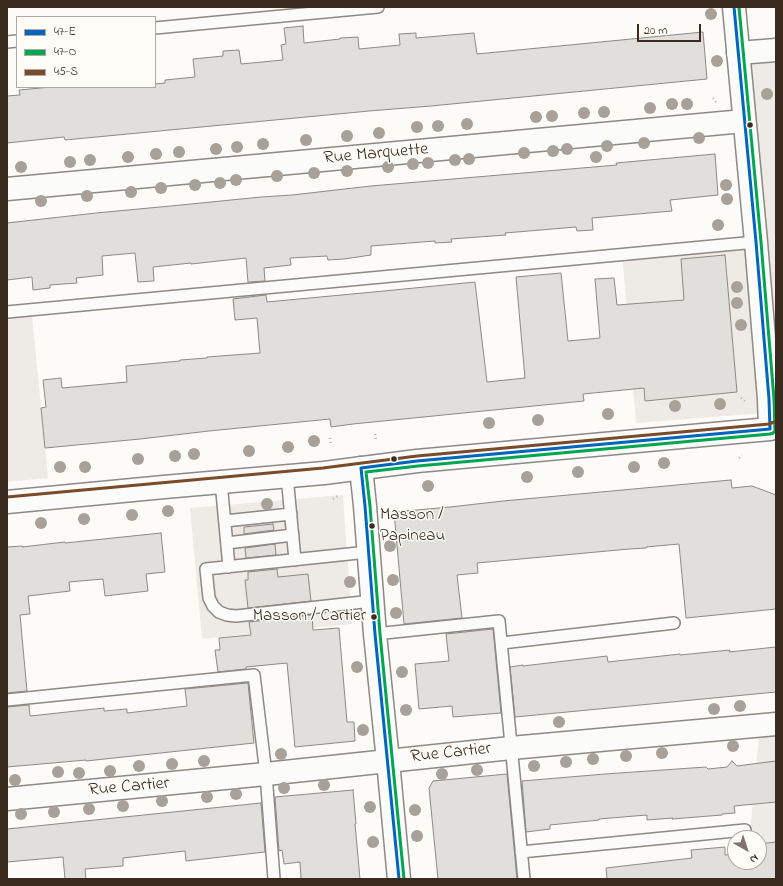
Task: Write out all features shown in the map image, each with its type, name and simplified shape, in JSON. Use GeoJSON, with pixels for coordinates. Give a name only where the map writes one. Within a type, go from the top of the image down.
{"type":"FeatureCollection","features":[{"type":"Feature","properties":{"kind":"street"},"geometry":{"type":"LineString","coordinates":[[7,502],[324,473],[417,461],[774,428],[769,399],[734,7]]}},
{"type":"Feature","properties":{"kind":"street"},"geometry":{"type":"LineString","coordinates":[[738,53],[776,50]]}},
{"type":"Feature","properties":{"kind":"street","name":"Rue Marquette"},"geometry":{"type":"LineString","coordinates":[[7,189],[744,121]]}},
{"type":"Feature","properties":{"kind":"street"},"geometry":{"type":"LineString","coordinates":[[360,468],[399,879]]}},
{"type":"Feature","properties":{"kind":"street","name":"Rue Cartier"},"geometry":{"type":"LineString","coordinates":[[7,799],[266,774],[511,748],[776,724]]}},
{"type":"Feature","properties":{"kind":"lane"},"geometry":{"type":"LineString","coordinates":[[156,28],[378,7]]}},
{"type":"Feature","properties":{"kind":"lane"},"geometry":{"type":"LineString","coordinates":[[7,312],[756,242]]}},
{"type":"Feature","properties":{"kind":"lane"},"geometry":{"type":"LineString","coordinates":[[288,476],[295,560]]}},
{"type":"Feature","properties":{"kind":"lane"},"geometry":{"type":"LineString","coordinates":[[222,482],[229,567]]}},
{"type":"Feature","properties":{"kind":"lane"},"geometry":{"type":"LineString","coordinates":[[225,521],[291,514]]}},
{"type":"Feature","properties":{"kind":"lane"},"geometry":{"type":"LineString","coordinates":[[227,543],[293,535]]}},
{"type":"Feature","properties":{"kind":"lane"},"geometry":{"type":"LineString","coordinates":[[368,552],[206,569],[210,598],[213,606],[219,612],[227,615],[236,616],[372,601]]}},
{"type":"Feature","properties":{"kind":"lane"},"geometry":{"type":"LineString","coordinates":[[375,634],[499,621],[524,879]]}},
{"type":"Feature","properties":{"kind":"lane"},"geometry":{"type":"LineString","coordinates":[[502,643],[674,623]]}},
{"type":"Feature","properties":{"kind":"lane"},"geometry":{"type":"LineString","coordinates":[[7,700],[254,675],[266,774],[274,879]]}},
{"type":"Feature","properties":{"kind":"lane"},"geometry":{"type":"LineString","coordinates":[[521,852],[727,832]]}},
{"type":"Feature","properties":{"kind":"path"},"geometry":{"type":"LineString","coordinates":[[741,398],[745,401]]}},
{"type":"Feature","properties":{"kind":"path"},"geometry":{"type":"LineString","coordinates":[[375,434],[376,440]]}},
{"type":"Feature","properties":{"kind":"path"},"geometry":{"type":"LineString","coordinates":[[330,438],[331,446]]}},
{"type":"Feature","properties":{"kind":"path"},"geometry":{"type":"LineString","coordinates":[[739,458],[742,455]]}},
{"type":"Feature","properties":{"kind":"path"},"geometry":{"type":"LineString","coordinates":[[334,499],[338,496]]}},
{"type":"Feature","properties":{"kind":"shaded area"},"geometry":{"type":"Polygon","coordinates":[[[776,60],[776,412],[636,423],[622,252],[750,239],[736,63],[776,60]]]}},
{"type":"Feature","properties":{"kind":"shaded area"},"geometry":{"type":"Polygon","coordinates":[[[32,315],[48,478],[7,482],[7,318],[32,315]]]}},
{"type":"Feature","properties":{"kind":"shaded area"},"geometry":{"type":"Polygon","coordinates":[[[343,495],[352,624],[202,639],[190,508],[343,495]]]}},
{"type":"Feature","properties":{"kind":"shaded area"},"geometry":{"type":"Polygon","coordinates":[[[776,724],[776,879],[767,870],[767,830],[750,830],[760,725],[776,724]]]}},
{"type":"Feature","properties":{"kind":"building"},"geometry":{"type":"Polygon","coordinates":[[[303,26],[304,43],[358,37],[359,49],[400,45],[399,34],[416,33],[416,38],[474,33],[477,54],[703,32],[707,79],[65,140],[64,137],[7,143],[7,96],[20,95],[19,90],[40,88],[156,88],[156,84],[165,83],[165,80],[195,77],[193,59],[223,56],[223,51],[239,50],[241,64],[283,60],[281,45],[286,44],[284,28],[303,26]]]}},
{"type":"Feature","properties":{"kind":"building"},"geometry":{"type":"Polygon","coordinates":[[[715,154],[718,195],[670,200],[672,211],[592,218],[593,230],[577,231],[576,227],[505,233],[506,235],[451,239],[452,242],[435,243],[435,241],[371,246],[371,255],[344,259],[328,260],[327,256],[290,258],[291,265],[264,268],[265,281],[248,282],[246,258],[153,267],[154,281],[138,282],[135,253],[102,256],[103,275],[76,278],[77,283],[50,285],[50,288],[33,290],[32,277],[7,280],[7,223],[371,186],[617,165],[616,163],[715,154]]]}},
{"type":"Feature","properties":{"kind":"building"},"geometry":{"type":"Polygon","coordinates":[[[725,255],[737,392],[645,401],[644,388],[583,394],[584,401],[331,427],[330,419],[45,448],[41,408],[46,407],[43,380],[61,378],[62,388],[127,382],[126,366],[260,353],[257,318],[235,320],[233,299],[266,295],[267,302],[475,282],[487,382],[525,378],[516,277],[561,273],[568,341],[600,338],[595,279],[614,278],[617,305],[684,300],[681,259],[725,255]]]}},
{"type":"Feature","properties":{"kind":"building"},"geometry":{"type":"Polygon","coordinates":[[[731,480],[732,488],[752,486],[776,495],[776,609],[686,618],[679,544],[477,563],[478,573],[457,575],[462,618],[404,624],[394,512],[731,480]]]}},
{"type":"Feature","properties":{"kind":"building"},"geometry":{"type":"Polygon","coordinates":[[[273,524],[274,530],[244,534],[244,527],[273,524]]]}},
{"type":"Feature","properties":{"kind":"building"},"geometry":{"type":"Polygon","coordinates":[[[161,533],[165,572],[146,574],[148,591],[105,596],[103,579],[69,582],[70,591],[28,596],[30,614],[20,615],[27,691],[7,693],[7,547],[22,547],[161,533]]]}},
{"type":"Feature","properties":{"kind":"building"},"geometry":{"type":"Polygon","coordinates":[[[275,544],[276,555],[246,558],[245,548],[275,544]]]}},
{"type":"Feature","properties":{"kind":"building"},"geometry":{"type":"Polygon","coordinates":[[[277,569],[278,577],[308,574],[311,601],[248,608],[245,580],[248,580],[248,572],[277,569]]]}},
{"type":"Feature","properties":{"kind":"building"},"geometry":{"type":"Polygon","coordinates":[[[312,615],[313,630],[339,628],[347,722],[354,722],[355,741],[295,747],[287,663],[246,667],[246,669],[218,672],[215,650],[220,650],[219,638],[251,635],[249,622],[312,615]]]}},
{"type":"Feature","properties":{"kind":"building"},"geometry":{"type":"Polygon","coordinates":[[[493,629],[501,713],[453,717],[452,706],[419,709],[415,664],[449,661],[446,634],[493,629]]]}},
{"type":"Feature","properties":{"kind":"building"},"geometry":{"type":"Polygon","coordinates":[[[776,647],[776,692],[515,717],[510,667],[607,656],[608,662],[680,654],[730,650],[729,652],[776,647]]]}},
{"type":"Feature","properties":{"kind":"building"},"geometry":{"type":"Polygon","coordinates":[[[248,683],[254,743],[86,761],[7,767],[7,707],[29,705],[30,716],[104,708],[104,711],[127,709],[127,713],[187,706],[185,689],[248,683]]]}},
{"type":"Feature","properties":{"kind":"building"},"geometry":{"type":"Polygon","coordinates":[[[732,761],[737,766],[776,761],[776,802],[734,806],[735,813],[722,815],[647,820],[647,815],[599,819],[550,825],[550,829],[526,832],[522,781],[706,767],[708,769],[727,767],[732,761]]]}},
{"type":"Feature","properties":{"kind":"building"},"geometry":{"type":"Polygon","coordinates":[[[507,774],[517,879],[438,879],[429,788],[433,781],[507,774]]]}},
{"type":"Feature","properties":{"kind":"building"},"geometry":{"type":"Polygon","coordinates":[[[353,790],[360,879],[301,879],[300,862],[284,864],[282,850],[279,851],[275,797],[353,790]]]}},
{"type":"Feature","properties":{"kind":"building"},"geometry":{"type":"Polygon","coordinates":[[[261,803],[265,852],[186,861],[185,851],[123,858],[123,866],[85,869],[86,879],[65,879],[63,857],[7,862],[7,829],[261,803]]]}},
{"type":"Feature","properties":{"kind":"building"},"geometry":{"type":"Polygon","coordinates":[[[776,842],[776,879],[607,879],[606,868],[692,858],[691,850],[725,847],[725,855],[727,855],[727,870],[767,870],[767,843],[776,842]]]}},
{"type":"Feature","properties":{"kind":"transit line","name":"47-E"},"geometry":{"type":"LineString","coordinates":[[399,879],[375,634],[361,468],[417,461],[770,429],[769,399],[756,242],[734,7]]}},
{"type":"Feature","properties":{"kind":"transit line","name":"47-O"},"geometry":{"type":"LineString","coordinates":[[404,879],[366,472],[770,434],[775,431],[774,399],[761,242],[739,7]]}},
{"type":"Feature","properties":{"kind":"transit line","name":"45-S"},"geometry":{"type":"LineString","coordinates":[[7,497],[323,468],[417,456],[769,424],[774,422]]}},
{"type":"Feature","properties":{"kind":"place","name":"Masson / Papineau"},"geometry":{"type":"Point","coordinates":[372,526]}},
{"type":"Feature","properties":{"kind":"place","name":"Masson / Cartier"},"geometry":{"type":"Point","coordinates":[374,617]}}]}
